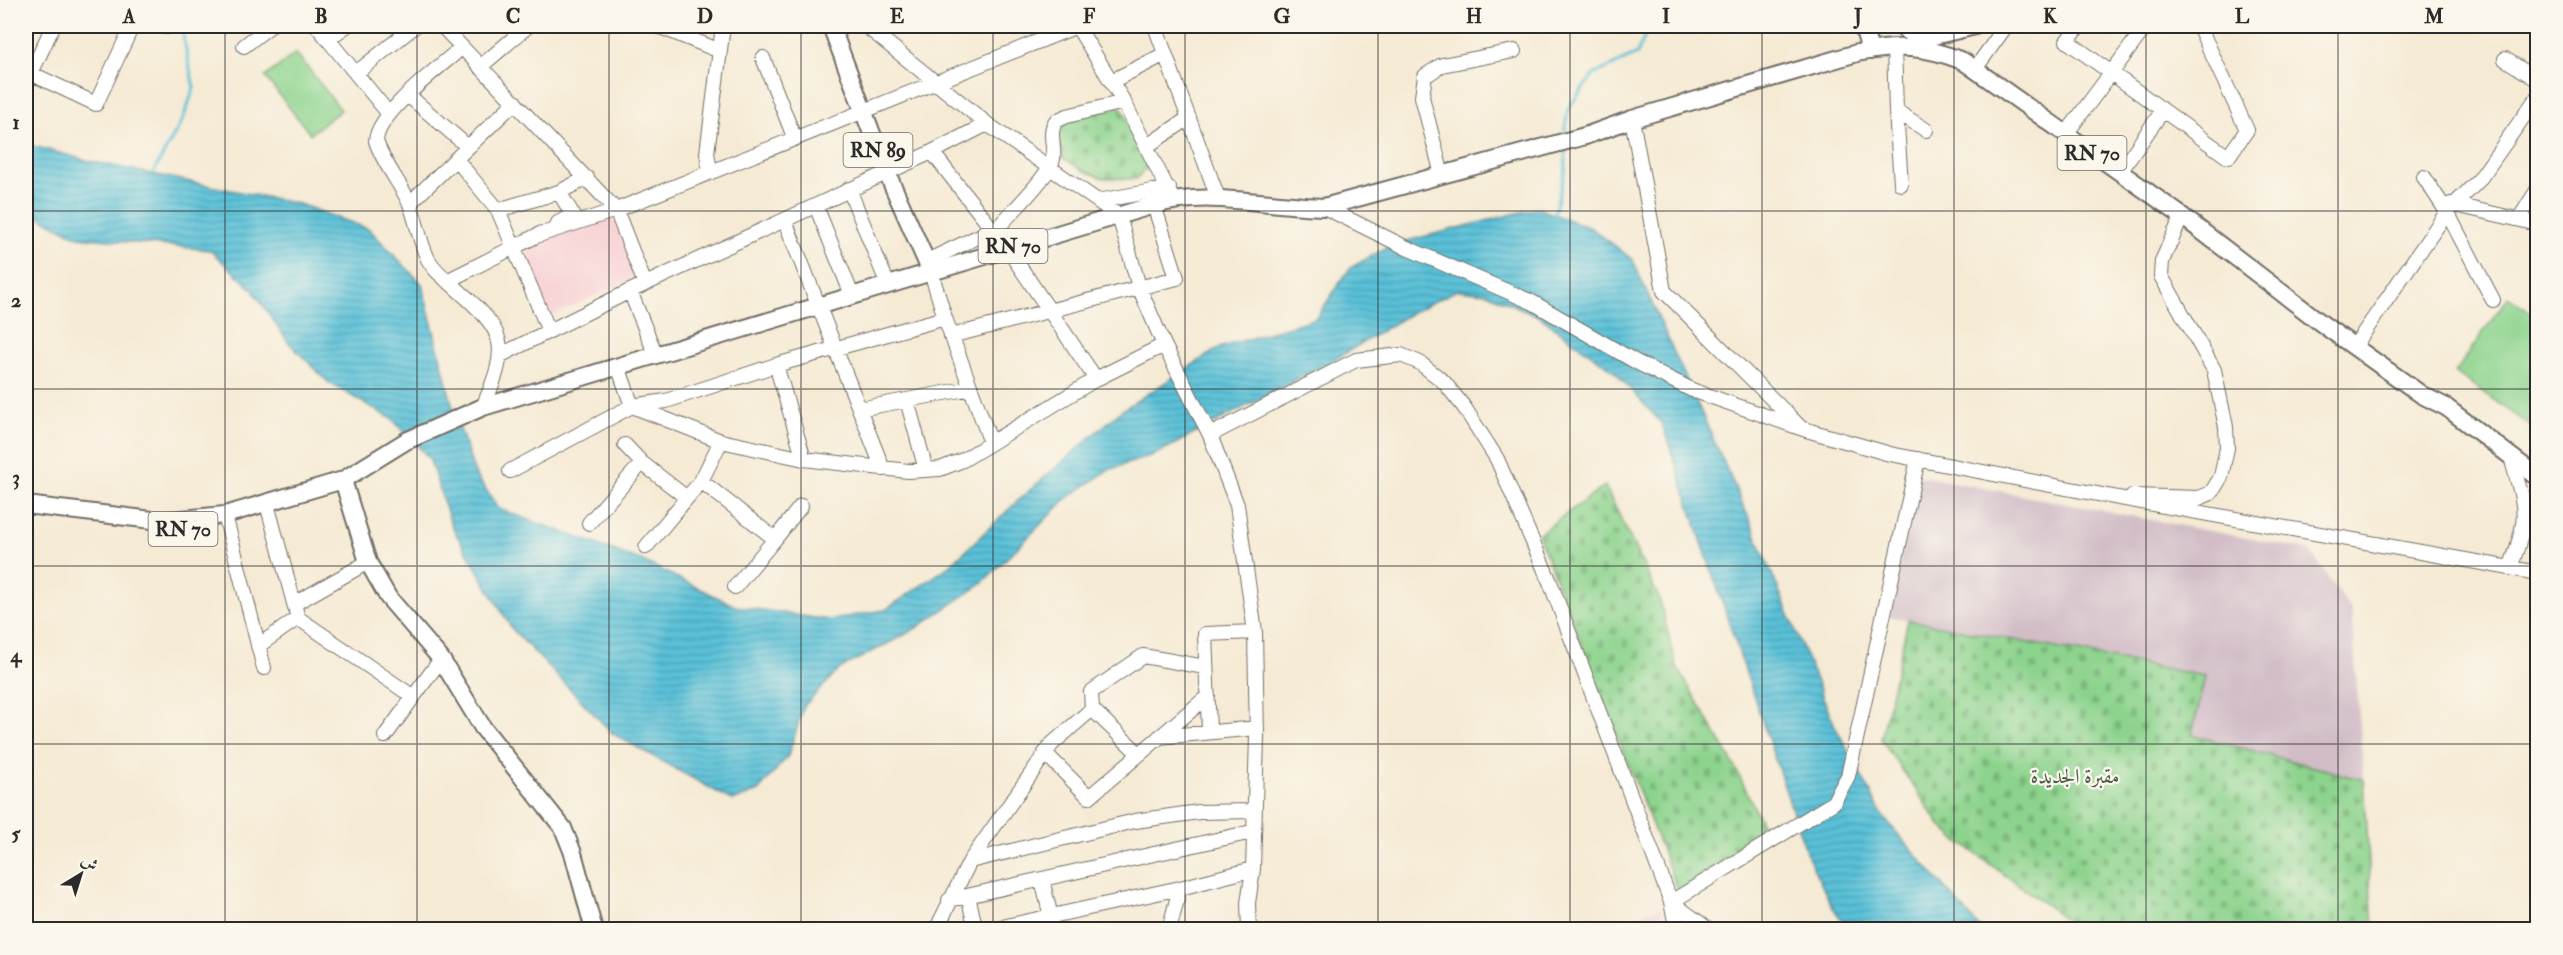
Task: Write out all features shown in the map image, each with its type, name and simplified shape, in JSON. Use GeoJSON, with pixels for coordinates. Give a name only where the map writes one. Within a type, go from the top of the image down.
{"type":"FeatureCollection","features":[{"type":"Feature","properties":{"kind":"main road","name":"RN 89"},"geometry":{"type":"LineString","coordinates":[[831,26],[887,173],[929,267]]}},
{"type":"Feature","properties":{"kind":"main road"},"geometry":{"type":"LineString","coordinates":[[1863,26],[1870,51]]}},
{"type":"Feature","properties":{"kind":"main road"},"geometry":{"type":"LineString","coordinates":[[1900,26],[1934,50]]}},
{"type":"Feature","properties":{"kind":"main road"},"geometry":{"type":"LineString","coordinates":[[1917,40],[1965,27]]}},
{"type":"Feature","properties":{"kind":"main road","name":"RN 70"},"geometry":{"type":"LineString","coordinates":[[26,506],[88,518],[162,526],[226,520],[269,508],[337,482],[406,441],[479,409],[655,353],[888,285],[929,267],[1007,248],[1119,216],[1154,205],[1171,194],[1324,207],[1585,136],[1632,119],[1894,46],[1934,50],[1963,61],[1975,69],[2182,216],[2354,347],[2422,395],[2446,406],[2538,477]]}},
{"type":"Feature","properties":{"kind":"main road"},"geometry":{"type":"LineString","coordinates":[[337,482],[368,562],[388,597],[441,659],[483,728],[562,828],[573,854],[594,930]]}},
{"type":"Feature","properties":{"kind":"main road","name":"RN 70"},"geometry":{"type":"LineString","coordinates":[[26,517],[88,518]]}},
{"type":"Feature","properties":{"kind":"street"},"geometry":{"type":"LineString","coordinates":[[53,26],[27,76],[96,104],[132,26]]}},
{"type":"Feature","properties":{"kind":"street"},"geometry":{"type":"LineString","coordinates":[[244,46],[270,26]]}},
{"type":"Feature","properties":{"kind":"street"},"geometry":{"type":"LineString","coordinates":[[317,26],[389,114]]}},
{"type":"Feature","properties":{"kind":"street"},"geometry":{"type":"LineString","coordinates":[[328,39],[346,26]]}},
{"type":"Feature","properties":{"kind":"street"},"geometry":{"type":"LineString","coordinates":[[356,73],[415,26]]}},
{"type":"Feature","properties":{"kind":"street"},"geometry":{"type":"LineString","coordinates":[[445,26],[461,48],[616,210],[645,284]]}},
{"type":"Feature","properties":{"kind":"street"},"geometry":{"type":"LineString","coordinates":[[480,67],[528,26]]}},
{"type":"Feature","properties":{"kind":"street"},"geometry":{"type":"LineString","coordinates":[[658,26],[675,28],[720,51]]}},
{"type":"Feature","properties":{"kind":"street"},"geometry":{"type":"LineString","coordinates":[[710,171],[706,153],[723,26]]}},
{"type":"Feature","properties":{"kind":"street"},"geometry":{"type":"LineString","coordinates":[[869,28],[896,26]]}},
{"type":"Feature","properties":{"kind":"street"},"geometry":{"type":"LineString","coordinates":[[536,236],[616,210],[794,137],[1077,26],[1113,81],[1171,194],[1098,201]]}},
{"type":"Feature","properties":{"kind":"street"},"geometry":{"type":"LineString","coordinates":[[1155,26],[1218,198]]}},
{"type":"Feature","properties":{"kind":"street"},"geometry":{"type":"LineString","coordinates":[[1975,69],[2006,26]]}},
{"type":"Feature","properties":{"kind":"street"},"geometry":{"type":"LineString","coordinates":[[2079,26],[2067,41],[2228,158],[2247,130],[2199,26]]}},
{"type":"Feature","properties":{"kind":"street"},"geometry":{"type":"LineString","coordinates":[[2066,134],[2146,26]]}},
{"type":"Feature","properties":{"kind":"street"},"geometry":{"type":"LineString","coordinates":[[869,28],[987,124],[1119,216],[1139,287],[1164,345],[1209,432],[1237,505],[1255,632],[1257,728],[1252,832],[1253,869],[1248,903],[1249,930]]}},
{"type":"Feature","properties":{"kind":"street"},"geometry":{"type":"LineString","coordinates":[[1894,46],[1901,184]]}},
{"type":"Feature","properties":{"kind":"street"},"geometry":{"type":"LineString","coordinates":[[461,48],[389,114],[376,131],[376,141],[410,203],[428,259],[447,281],[493,324],[500,338],[501,355],[495,380],[479,409]]}},
{"type":"Feature","properties":{"kind":"street"},"geometry":{"type":"LineString","coordinates":[[1442,175],[1422,97],[1425,76],[1436,67],[1443,65],[1514,51]]}},
{"type":"Feature","properties":{"kind":"street"},"geometry":{"type":"LineString","coordinates":[[1113,81],[1165,54]]}},
{"type":"Feature","properties":{"kind":"street"},"geometry":{"type":"LineString","coordinates":[[763,58],[794,137]]}},
{"type":"Feature","properties":{"kind":"street"},"geometry":{"type":"LineString","coordinates":[[2505,59],[2538,80]]}},
{"type":"Feature","properties":{"kind":"street"},"geometry":{"type":"LineString","coordinates":[[410,96],[468,147]]}},
{"type":"Feature","properties":{"kind":"street"},"geometry":{"type":"LineString","coordinates":[[2354,347],[2448,206],[2480,180],[2538,96]]}},
{"type":"Feature","properties":{"kind":"street"},"geometry":{"type":"LineString","coordinates":[[410,203],[515,102]]}},
{"type":"Feature","properties":{"kind":"street"},"geometry":{"type":"LineString","coordinates":[[991,443],[951,336],[929,267],[993,231],[1050,167],[1054,153],[1052,131],[1056,121],[1066,116],[1124,102]]}},
{"type":"Feature","properties":{"kind":"street"},"geometry":{"type":"LineString","coordinates":[[2120,172],[2163,110]]}},
{"type":"Feature","properties":{"kind":"street"},"geometry":{"type":"LineString","coordinates":[[1896,111],[1926,130]]}},
{"type":"Feature","properties":{"kind":"street"},"geometry":{"type":"LineString","coordinates":[[1147,146],[1189,118]]}},
{"type":"Feature","properties":{"kind":"street"},"geometry":{"type":"LineString","coordinates":[[1632,119],[1664,291],[1803,429]]}},
{"type":"Feature","properties":{"kind":"street"},"geometry":{"type":"LineString","coordinates":[[501,355],[630,291],[785,221],[987,124]]}},
{"type":"Feature","properties":{"kind":"street"},"geometry":{"type":"LineString","coordinates":[[932,152],[1007,248],[1096,379]]}},
{"type":"Feature","properties":{"kind":"street"},"geometry":{"type":"LineString","coordinates":[[456,159],[498,210],[512,249],[549,331]]}},
{"type":"Feature","properties":{"kind":"street"},"geometry":{"type":"LineString","coordinates":[[2424,177],[2448,206],[2493,300]]}},
{"type":"Feature","properties":{"kind":"street"},"geometry":{"type":"LineString","coordinates":[[498,210],[559,192],[587,178]]}},
{"type":"Feature","properties":{"kind":"street"},"geometry":{"type":"LineString","coordinates":[[849,189],[888,285]]}},
{"type":"Feature","properties":{"kind":"street"},"geometry":{"type":"LineString","coordinates":[[2519,219],[2538,189]]}},
{"type":"Feature","properties":{"kind":"street"},"geometry":{"type":"LineString","coordinates":[[447,281],[512,249],[573,215],[559,192]]}},
{"type":"Feature","properties":{"kind":"street"},"geometry":{"type":"LineString","coordinates":[[951,336],[1177,278],[1154,205]]}},
{"type":"Feature","properties":{"kind":"street"},"geometry":{"type":"LineString","coordinates":[[816,206],[852,296]]}},
{"type":"Feature","properties":{"kind":"street"},"geometry":{"type":"LineString","coordinates":[[2448,206],[2538,224]]}},
{"type":"Feature","properties":{"kind":"street"},"geometry":{"type":"LineString","coordinates":[[1324,207],[1407,248],[1532,302],[1638,363],[1692,390],[1803,429],[1918,459],[2113,497],[2538,573]]}},
{"type":"Feature","properties":{"kind":"street"},"geometry":{"type":"LineString","coordinates":[[2113,497],[2150,495],[2199,498],[2211,493],[2221,477],[2227,448],[2226,427],[2214,370],[2161,276],[2162,261],[2182,216]]}},
{"type":"Feature","properties":{"kind":"street"},"geometry":{"type":"LineString","coordinates":[[785,221],[883,469]]}},
{"type":"Feature","properties":{"kind":"street"},"geometry":{"type":"LineString","coordinates":[[630,291],[655,353]]}},
{"type":"Feature","properties":{"kind":"street"},"geometry":{"type":"LineString","coordinates":[[510,471],[632,406],[666,401],[776,365],[945,318]]}},
{"type":"Feature","properties":{"kind":"street"},"geometry":{"type":"LineString","coordinates":[[618,366],[632,406],[721,441],[804,459],[883,469],[940,470],[963,460],[1096,379],[1164,345]]}},
{"type":"Feature","properties":{"kind":"street"},"geometry":{"type":"LineString","coordinates":[[1209,432],[1356,360],[1401,355],[1420,363],[1444,382],[1464,407],[1501,470],[1550,582],[1671,902],[1677,930]]}},
{"type":"Feature","properties":{"kind":"street"},"geometry":{"type":"LineString","coordinates":[[776,365],[804,459]]}},
{"type":"Feature","properties":{"kind":"street"},"geometry":{"type":"LineString","coordinates":[[859,409],[971,388]]}},
{"type":"Feature","properties":{"kind":"street"},"geometry":{"type":"LineString","coordinates":[[907,400],[926,470]]}},
{"type":"Feature","properties":{"kind":"street"},"geometry":{"type":"LineString","coordinates":[[646,547],[701,481],[721,441]]}},
{"type":"Feature","properties":{"kind":"street"},"geometry":{"type":"LineString","coordinates":[[625,445],[642,463],[687,498]]}},
{"type":"Feature","properties":{"kind":"street"},"geometry":{"type":"LineString","coordinates":[[2510,568],[2522,536],[2526,512],[2511,457]]}},
{"type":"Feature","properties":{"kind":"street"},"geometry":{"type":"LineString","coordinates":[[1671,902],[1833,803],[1848,776],[1918,459]]}},
{"type":"Feature","properties":{"kind":"street"},"geometry":{"type":"LineString","coordinates":[[589,523],[642,463]]}},
{"type":"Feature","properties":{"kind":"street"},"geometry":{"type":"LineString","coordinates":[[701,481],[775,539]]}},
{"type":"Feature","properties":{"kind":"street"},"geometry":{"type":"LineString","coordinates":[[735,586],[801,506]]}},
{"type":"Feature","properties":{"kind":"street"},"geometry":{"type":"LineString","coordinates":[[269,508],[296,611],[412,696]]}},
{"type":"Feature","properties":{"kind":"street"},"geometry":{"type":"LineString","coordinates":[[226,520],[264,668]]}},
{"type":"Feature","properties":{"kind":"street"},"geometry":{"type":"LineString","coordinates":[[258,646],[296,611],[368,562]]}},
{"type":"Feature","properties":{"kind":"street"},"geometry":{"type":"LineString","coordinates":[[1209,731],[1205,634],[1255,632]]}},
{"type":"Feature","properties":{"kind":"street"},"geometry":{"type":"LineString","coordinates":[[1139,754],[1092,709],[1091,692],[1143,656],[1206,667]]}},
{"type":"Feature","properties":{"kind":"street"},"geometry":{"type":"LineString","coordinates":[[385,736],[441,659]]}},
{"type":"Feature","properties":{"kind":"street"},"geometry":{"type":"LineString","coordinates":[[1045,753],[1089,797],[1208,696]]}},
{"type":"Feature","properties":{"kind":"street"},"geometry":{"type":"LineString","coordinates":[[936,930],[969,861],[1045,753],[1092,709]]}},
{"type":"Feature","properties":{"kind":"street"},"geometry":{"type":"LineString","coordinates":[[1159,737],[1257,728]]}},
{"type":"Feature","properties":{"kind":"street"},"geometry":{"type":"LineString","coordinates":[[969,861],[1135,821],[1199,812],[1253,811]]}},
{"type":"Feature","properties":{"kind":"street"},"geometry":{"type":"LineString","coordinates":[[949,900],[1252,832]]}},
{"type":"Feature","properties":{"kind":"street"},"geometry":{"type":"LineString","coordinates":[[988,930],[1051,914],[1180,888],[1253,869]]}},
{"type":"Feature","properties":{"kind":"street"},"geometry":{"type":"LineString","coordinates":[[1042,879],[1054,930]]}},
{"type":"Feature","properties":{"kind":"street"},"geometry":{"type":"LineString","coordinates":[[1169,930],[1180,888]]}},
{"type":"Feature","properties":{"kind":"street"},"geometry":{"type":"LineString","coordinates":[[968,896],[976,930]]}},
{"type":"Feature","properties":{"kind":"street"},"geometry":{"type":"LineString","coordinates":[[1671,902],[1709,930]]}},
{"type":"Feature","properties":{"kind":"shaded area"},"geometry":{"type":"Polygon","coordinates":[[[611,214],[639,276],[549,317],[520,251],[611,214]]]}},
{"type":"Feature","properties":{"kind":"shaded area"},"geometry":{"type":"Polygon","coordinates":[[[1920,476],[2309,550],[2351,609],[2364,780],[2192,735],[2205,676],[1887,616],[1920,476]]]}},
{"type":"Feature","properties":{"kind":"shaded area"},"geometry":{"type":"Polygon","coordinates":[[[1660,908],[1665,929],[1594,929],[1660,908]]]}},
{"type":"Feature","properties":{"kind":"green space"},"geometry":{"type":"Polygon","coordinates":[[[296,53],[341,110],[310,134],[265,77],[296,53]]]}},
{"type":"Feature","properties":{"kind":"green space"},"geometry":{"type":"Polygon","coordinates":[[[1121,107],[1151,164],[1136,179],[1103,178],[1084,171],[1058,155],[1056,149],[1059,121],[1121,107]]]}},
{"type":"Feature","properties":{"kind":"green space"},"geometry":{"type":"Polygon","coordinates":[[[2508,297],[2537,317],[2537,431],[2455,372],[2508,297]]]}},
{"type":"Feature","properties":{"kind":"green space"},"geometry":{"type":"Polygon","coordinates":[[[1605,486],[1660,600],[1676,665],[1734,765],[1766,832],[1678,891],[1538,534],[1605,486]]]}},
{"type":"Feature","properties":{"kind":"green space","name":"مقبرة الجديدة"},"geometry":{"type":"Polygon","coordinates":[[[1908,620],[2205,676],[2192,735],[2364,780],[2373,929],[2079,929],[1954,838],[1940,825],[1881,739],[1908,620]]]}},
{"type":"Feature","properties":{"kind":"water"},"geometry":{"type":"Polygon","coordinates":[[[26,144],[89,161],[299,204],[369,229],[422,284],[452,404],[475,474],[499,509],[643,561],[735,606],[829,620],[885,610],[948,567],[1023,496],[1122,410],[1219,348],[1316,318],[1350,268],[1391,245],[1537,208],[1591,228],[1632,259],[1748,516],[1835,726],[1884,818],[1981,929],[1848,929],[1832,906],[1808,857],[1662,424],[1614,371],[1540,317],[1487,293],[1457,290],[1411,313],[1339,357],[1156,454],[1108,470],[1064,501],[980,585],[910,632],[841,668],[804,706],[788,756],[758,791],[733,801],[613,734],[512,629],[452,527],[429,458],[392,419],[329,383],[288,342],[252,289],[210,250],[78,237],[26,210],[26,144]]]}},
{"type":"Feature","properties":{"kind":"waterway"},"geometry":{"type":"LineString","coordinates":[[153,173],[183,119],[194,88],[181,26]]}},
{"type":"Feature","properties":{"kind":"waterway"},"geometry":{"type":"LineString","coordinates":[[1564,135],[1568,109],[1593,75],[1637,54],[1649,26]]}},
{"type":"Feature","properties":{"kind":"waterway"},"geometry":{"type":"LineString","coordinates":[[1554,214],[1566,168],[1565,147]]}}]}
